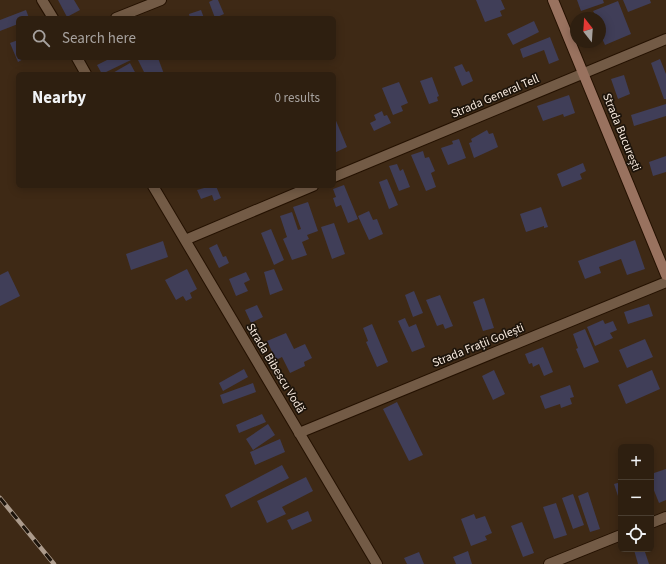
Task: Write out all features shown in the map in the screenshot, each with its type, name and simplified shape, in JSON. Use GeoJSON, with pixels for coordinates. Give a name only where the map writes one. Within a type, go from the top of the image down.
{"type":"FeatureCollection","features":[{"type":"Feature","properties":{"kind":"street"},"geometry":{"type":"LineString","coordinates":[[42,0],[52,16]]}},
{"type":"Feature","properties":{"kind":"street"},"geometry":{"type":"LineString","coordinates":[[121,16],[161,0]]}},
{"type":"Feature","properties":{"kind":"street","name":"Strada București"},"geometry":{"type":"LineString","coordinates":[[553,0],[584,72],[666,274]]}},
{"type":"Feature","properties":{"kind":"street","name":"Strada General Tell"},"geometry":{"type":"LineString","coordinates":[[336,176],[666,39]]}},
{"type":"Feature","properties":{"kind":"street"},"geometry":{"type":"LineString","coordinates":[[78,60],[85,72]]}},
{"type":"Feature","properties":{"kind":"street","name":"Strada Bibescu Vodă"},"geometry":{"type":"LineString","coordinates":[[154,188],[377,564]]}},
{"type":"Feature","properties":{"kind":"street"},"geometry":{"type":"LineString","coordinates":[[185,240],[308,188]]}},
{"type":"Feature","properties":{"kind":"street","name":"Strada Frații Golești"},"geometry":{"type":"LineString","coordinates":[[299,433],[666,282]]}},
{"type":"Feature","properties":{"kind":"street"},"geometry":{"type":"LineString","coordinates":[[654,522],[666,517]]}},
{"type":"Feature","properties":{"kind":"street"},"geometry":{"type":"LineString","coordinates":[[549,564],[618,536]]}},
{"type":"Feature","properties":{"kind":"building"},"geometry":{"type":"Polygon","coordinates":[[[58,0],[74,0],[80,10],[66,16],[58,0]]]}},
{"type":"Feature","properties":{"kind":"building"},"geometry":{"type":"Polygon","coordinates":[[[218,0],[224,14],[214,16],[209,2],[218,0]]]}},
{"type":"Feature","properties":{"kind":"building"},"geometry":{"type":"Polygon","coordinates":[[[476,0],[501,0],[505,9],[500,11],[502,16],[485,22],[476,0]]]}},
{"type":"Feature","properties":{"kind":"building"},"geometry":{"type":"Polygon","coordinates":[[[577,0],[603,0],[604,3],[581,11],[577,0]]]}},
{"type":"Feature","properties":{"kind":"building"},"geometry":{"type":"Polygon","coordinates":[[[623,0],[650,0],[651,3],[628,12],[623,0]]]}},
{"type":"Feature","properties":{"kind":"building"},"geometry":{"type":"Polygon","coordinates":[[[618,1],[631,34],[606,45],[606,12],[593,11],[618,1]]]}},
{"type":"Feature","properties":{"kind":"building"},"geometry":{"type":"Polygon","coordinates":[[[26,10],[28,16],[16,16],[16,25],[0,31],[0,20],[26,10]]]}},
{"type":"Feature","properties":{"kind":"building"},"geometry":{"type":"Polygon","coordinates":[[[201,10],[203,16],[190,16],[189,14],[201,10]]]}},
{"type":"Feature","properties":{"kind":"building"},"geometry":{"type":"Polygon","coordinates":[[[534,21],[539,32],[513,45],[507,34],[534,21]]]}},
{"type":"Feature","properties":{"kind":"building"},"geometry":{"type":"Polygon","coordinates":[[[550,37],[559,60],[549,64],[544,50],[523,58],[520,49],[550,37]]]}},
{"type":"Feature","properties":{"kind":"building"},"geometry":{"type":"Polygon","coordinates":[[[16,41],[16,57],[10,43],[16,41]]]}},
{"type":"Feature","properties":{"kind":"building"},"geometry":{"type":"Polygon","coordinates":[[[660,59],[666,74],[666,99],[664,99],[651,63],[660,59]]]}},
{"type":"Feature","properties":{"kind":"building"},"geometry":{"type":"Polygon","coordinates":[[[107,60],[131,60],[106,72],[101,72],[97,65],[107,60]]]}},
{"type":"Feature","properties":{"kind":"building"},"geometry":{"type":"Polygon","coordinates":[[[138,60],[159,60],[163,72],[144,72],[138,60]]]}},
{"type":"Feature","properties":{"kind":"building"},"geometry":{"type":"Polygon","coordinates":[[[130,63],[135,72],[114,72],[130,63]]]}},
{"type":"Feature","properties":{"kind":"building"},"geometry":{"type":"Polygon","coordinates":[[[462,64],[466,72],[469,71],[473,81],[462,86],[454,67],[462,64]]]}},
{"type":"Feature","properties":{"kind":"building"},"geometry":{"type":"Polygon","coordinates":[[[624,75],[630,94],[618,99],[611,79],[624,75]]]}},
{"type":"Feature","properties":{"kind":"building"},"geometry":{"type":"Polygon","coordinates":[[[432,77],[439,96],[437,97],[438,101],[429,104],[420,81],[432,77]]]}},
{"type":"Feature","properties":{"kind":"building"},"geometry":{"type":"Polygon","coordinates":[[[399,82],[408,103],[401,106],[403,111],[393,115],[382,88],[399,82]]]}},
{"type":"Feature","properties":{"kind":"building"},"geometry":{"type":"Polygon","coordinates":[[[569,95],[575,113],[564,117],[563,114],[543,121],[537,106],[569,95]]]}},
{"type":"Feature","properties":{"kind":"building"},"geometry":{"type":"Polygon","coordinates":[[[666,104],[666,116],[634,126],[631,115],[666,104]]]}},
{"type":"Feature","properties":{"kind":"building"},"geometry":{"type":"Polygon","coordinates":[[[382,111],[384,116],[387,115],[391,123],[374,131],[370,123],[376,120],[374,115],[382,111]]]}},
{"type":"Feature","properties":{"kind":"building"},"geometry":{"type":"Polygon","coordinates":[[[336,121],[347,147],[336,152],[336,121]]]}},
{"type":"Feature","properties":{"kind":"building"},"geometry":{"type":"Polygon","coordinates":[[[487,130],[489,134],[493,133],[498,147],[474,158],[469,143],[472,142],[471,139],[487,130]]]}},
{"type":"Feature","properties":{"kind":"building"},"geometry":{"type":"Polygon","coordinates":[[[459,139],[466,158],[448,165],[441,148],[453,144],[452,141],[459,139]]]}},
{"type":"Feature","properties":{"kind":"building"},"geometry":{"type":"Polygon","coordinates":[[[423,151],[425,158],[429,157],[435,171],[431,173],[436,187],[426,191],[411,155],[423,151]]]}},
{"type":"Feature","properties":{"kind":"building"},"geometry":{"type":"Polygon","coordinates":[[[666,156],[666,172],[653,176],[649,162],[666,156]]]}},
{"type":"Feature","properties":{"kind":"building"},"geometry":{"type":"Polygon","coordinates":[[[583,163],[586,171],[580,174],[582,179],[562,187],[557,174],[583,163]]]}},
{"type":"Feature","properties":{"kind":"building"},"geometry":{"type":"Polygon","coordinates":[[[397,164],[400,171],[403,169],[410,187],[399,191],[389,166],[397,164]]]}},
{"type":"Feature","properties":{"kind":"building"},"geometry":{"type":"Polygon","coordinates":[[[387,179],[398,205],[389,209],[379,182],[387,179]]]}},
{"type":"Feature","properties":{"kind":"building"},"geometry":{"type":"Polygon","coordinates":[[[344,185],[358,219],[348,223],[341,205],[336,207],[333,198],[336,197],[333,189],[344,185]]]}},
{"type":"Feature","properties":{"kind":"building"},"geometry":{"type":"Polygon","coordinates":[[[204,188],[217,188],[221,198],[214,201],[212,195],[201,199],[197,190],[204,188]]]}},
{"type":"Feature","properties":{"kind":"building"},"geometry":{"type":"Polygon","coordinates":[[[308,202],[318,231],[307,235],[309,239],[302,242],[307,255],[292,260],[283,239],[287,237],[280,216],[292,212],[298,230],[301,229],[293,207],[308,202]]]}},
{"type":"Feature","properties":{"kind":"building"},"geometry":{"type":"Polygon","coordinates":[[[541,207],[548,227],[544,228],[544,226],[526,232],[520,214],[541,207]]]}},
{"type":"Feature","properties":{"kind":"building"},"geometry":{"type":"Polygon","coordinates":[[[369,211],[373,220],[377,219],[383,234],[369,240],[358,216],[369,211]]]}},
{"type":"Feature","properties":{"kind":"building"},"geometry":{"type":"Polygon","coordinates":[[[334,223],[345,254],[332,259],[321,227],[334,223]]]}},
{"type":"Feature","properties":{"kind":"building"},"geometry":{"type":"Polygon","coordinates":[[[271,229],[284,260],[274,265],[261,233],[271,229]]]}},
{"type":"Feature","properties":{"kind":"building"},"geometry":{"type":"Polygon","coordinates":[[[635,240],[645,269],[627,275],[621,259],[599,267],[601,273],[585,279],[578,261],[635,240]]]}},
{"type":"Feature","properties":{"kind":"building"},"geometry":{"type":"Polygon","coordinates":[[[163,241],[168,257],[131,270],[126,254],[163,241]]]}},
{"type":"Feature","properties":{"kind":"building"},"geometry":{"type":"Polygon","coordinates":[[[217,244],[223,257],[226,256],[229,263],[219,268],[209,248],[217,244]]]}},
{"type":"Feature","properties":{"kind":"building"},"geometry":{"type":"Polygon","coordinates":[[[187,269],[197,289],[190,293],[192,298],[186,301],[183,296],[176,300],[165,280],[187,269]]]}},
{"type":"Feature","properties":{"kind":"building"},"geometry":{"type":"Polygon","coordinates":[[[274,269],[283,290],[270,295],[264,272],[274,269]]]}},
{"type":"Feature","properties":{"kind":"building"},"geometry":{"type":"Polygon","coordinates":[[[8,271],[20,296],[0,306],[0,275],[8,271]]]}},
{"type":"Feature","properties":{"kind":"building"},"geometry":{"type":"Polygon","coordinates":[[[246,272],[250,280],[244,283],[248,291],[236,296],[229,279],[246,272]]]}},
{"type":"Feature","properties":{"kind":"building"},"geometry":{"type":"Polygon","coordinates":[[[414,291],[423,313],[413,317],[405,295],[414,291]]]}},
{"type":"Feature","properties":{"kind":"building"},"geometry":{"type":"Polygon","coordinates":[[[440,295],[453,326],[445,329],[443,324],[437,326],[426,300],[440,295]]]}},
{"type":"Feature","properties":{"kind":"building"},"geometry":{"type":"Polygon","coordinates":[[[484,298],[494,328],[483,331],[473,302],[484,298]]]}},
{"type":"Feature","properties":{"kind":"building"},"geometry":{"type":"Polygon","coordinates":[[[649,304],[653,316],[628,324],[624,312],[649,304]]]}},
{"type":"Feature","properties":{"kind":"building"},"geometry":{"type":"Polygon","coordinates":[[[257,305],[263,317],[251,323],[245,310],[257,305]]]}},
{"type":"Feature","properties":{"kind":"building"},"geometry":{"type":"Polygon","coordinates":[[[405,318],[409,327],[416,324],[425,347],[412,352],[398,321],[405,318]]]}},
{"type":"Feature","properties":{"kind":"building"},"geometry":{"type":"Polygon","coordinates":[[[603,320],[605,324],[613,321],[617,330],[610,333],[613,338],[595,346],[587,327],[603,320]]]}},
{"type":"Feature","properties":{"kind":"building"},"geometry":{"type":"Polygon","coordinates":[[[372,324],[388,362],[377,367],[366,342],[368,341],[363,328],[372,324]]]}},
{"type":"Feature","properties":{"kind":"building"},"geometry":{"type":"Polygon","coordinates":[[[585,329],[599,362],[584,368],[576,349],[578,348],[573,334],[585,329]]]}},
{"type":"Feature","properties":{"kind":"building"},"geometry":{"type":"Polygon","coordinates":[[[286,333],[294,349],[305,344],[312,358],[304,362],[305,366],[290,373],[282,357],[276,360],[267,341],[286,333]]]}},
{"type":"Feature","properties":{"kind":"building"},"geometry":{"type":"Polygon","coordinates":[[[645,339],[653,357],[627,368],[619,350],[645,339]]]}},
{"type":"Feature","properties":{"kind":"building"},"geometry":{"type":"Polygon","coordinates":[[[543,347],[553,372],[544,376],[539,364],[533,367],[532,363],[529,364],[525,354],[543,347]]]}},
{"type":"Feature","properties":{"kind":"building"},"geometry":{"type":"Polygon","coordinates":[[[244,369],[248,377],[223,391],[219,383],[244,369]]]}},
{"type":"Feature","properties":{"kind":"building"},"geometry":{"type":"Polygon","coordinates":[[[494,370],[505,394],[493,400],[482,376],[494,370]]]}},
{"type":"Feature","properties":{"kind":"building"},"geometry":{"type":"Polygon","coordinates":[[[652,370],[660,389],[626,404],[618,385],[652,370]]]}},
{"type":"Feature","properties":{"kind":"building"},"geometry":{"type":"Polygon","coordinates":[[[253,383],[256,392],[223,404],[220,395],[253,383]]]}},
{"type":"Feature","properties":{"kind":"building"},"geometry":{"type":"Polygon","coordinates":[[[570,385],[574,397],[570,398],[572,404],[561,408],[560,404],[545,409],[540,396],[570,385]]]}},
{"type":"Feature","properties":{"kind":"building"},"geometry":{"type":"Polygon","coordinates":[[[397,402],[423,455],[409,461],[383,409],[397,402]]]}},
{"type":"Feature","properties":{"kind":"building"},"geometry":{"type":"Polygon","coordinates":[[[262,414],[266,422],[239,433],[236,425],[262,414]]]}},
{"type":"Feature","properties":{"kind":"building"},"geometry":{"type":"Polygon","coordinates":[[[268,424],[275,435],[253,450],[246,439],[268,424]]]}},
{"type":"Feature","properties":{"kind":"building"},"geometry":{"type":"Polygon","coordinates":[[[280,439],[285,452],[255,465],[250,452],[280,439]]]}},
{"type":"Feature","properties":{"kind":"building"},"geometry":{"type":"Polygon","coordinates":[[[282,465],[289,478],[231,508],[225,495],[282,465]]]}},
{"type":"Feature","properties":{"kind":"building"},"geometry":{"type":"Polygon","coordinates":[[[666,469],[666,500],[659,503],[654,490],[654,473],[666,469]]]}},
{"type":"Feature","properties":{"kind":"building"},"geometry":{"type":"Polygon","coordinates":[[[306,477],[313,491],[282,507],[286,514],[267,523],[257,501],[306,477]]]}},
{"type":"Feature","properties":{"kind":"building"},"geometry":{"type":"Polygon","coordinates":[[[618,483],[618,496],[614,484],[618,483]]]}},
{"type":"Feature","properties":{"kind":"building"},"geometry":{"type":"Polygon","coordinates":[[[588,492],[600,529],[590,532],[578,496],[588,492]]]}},
{"type":"Feature","properties":{"kind":"building"},"geometry":{"type":"Polygon","coordinates":[[[573,494],[584,525],[573,529],[562,498],[573,494]]]}},
{"type":"Feature","properties":{"kind":"building"},"geometry":{"type":"Polygon","coordinates":[[[556,503],[567,535],[554,539],[543,507],[556,503]]]}},
{"type":"Feature","properties":{"kind":"building"},"geometry":{"type":"Polygon","coordinates":[[[308,511],[312,521],[292,530],[287,520],[308,511]]]}},
{"type":"Feature","properties":{"kind":"building"},"geometry":{"type":"Polygon","coordinates":[[[474,514],[476,519],[485,516],[492,533],[485,536],[487,540],[471,546],[461,519],[474,514]]]}},
{"type":"Feature","properties":{"kind":"building"},"geometry":{"type":"Polygon","coordinates":[[[522,522],[534,553],[523,557],[511,526],[522,522]]]}},
{"type":"Feature","properties":{"kind":"building"},"geometry":{"type":"Polygon","coordinates":[[[468,551],[472,564],[456,564],[453,557],[468,551]]]}},
{"type":"Feature","properties":{"kind":"building"},"geometry":{"type":"Polygon","coordinates":[[[419,552],[424,564],[407,564],[404,558],[419,552]]]}},
{"type":"Feature","properties":{"kind":"building"},"geometry":{"type":"Polygon","coordinates":[[[635,552],[645,552],[649,564],[638,564],[635,552]]]}},
{"type":"Feature","properties":{"kind":"railway"},"geometry":{"type":"LineString","coordinates":[[0,498],[54,564]]}}]}
